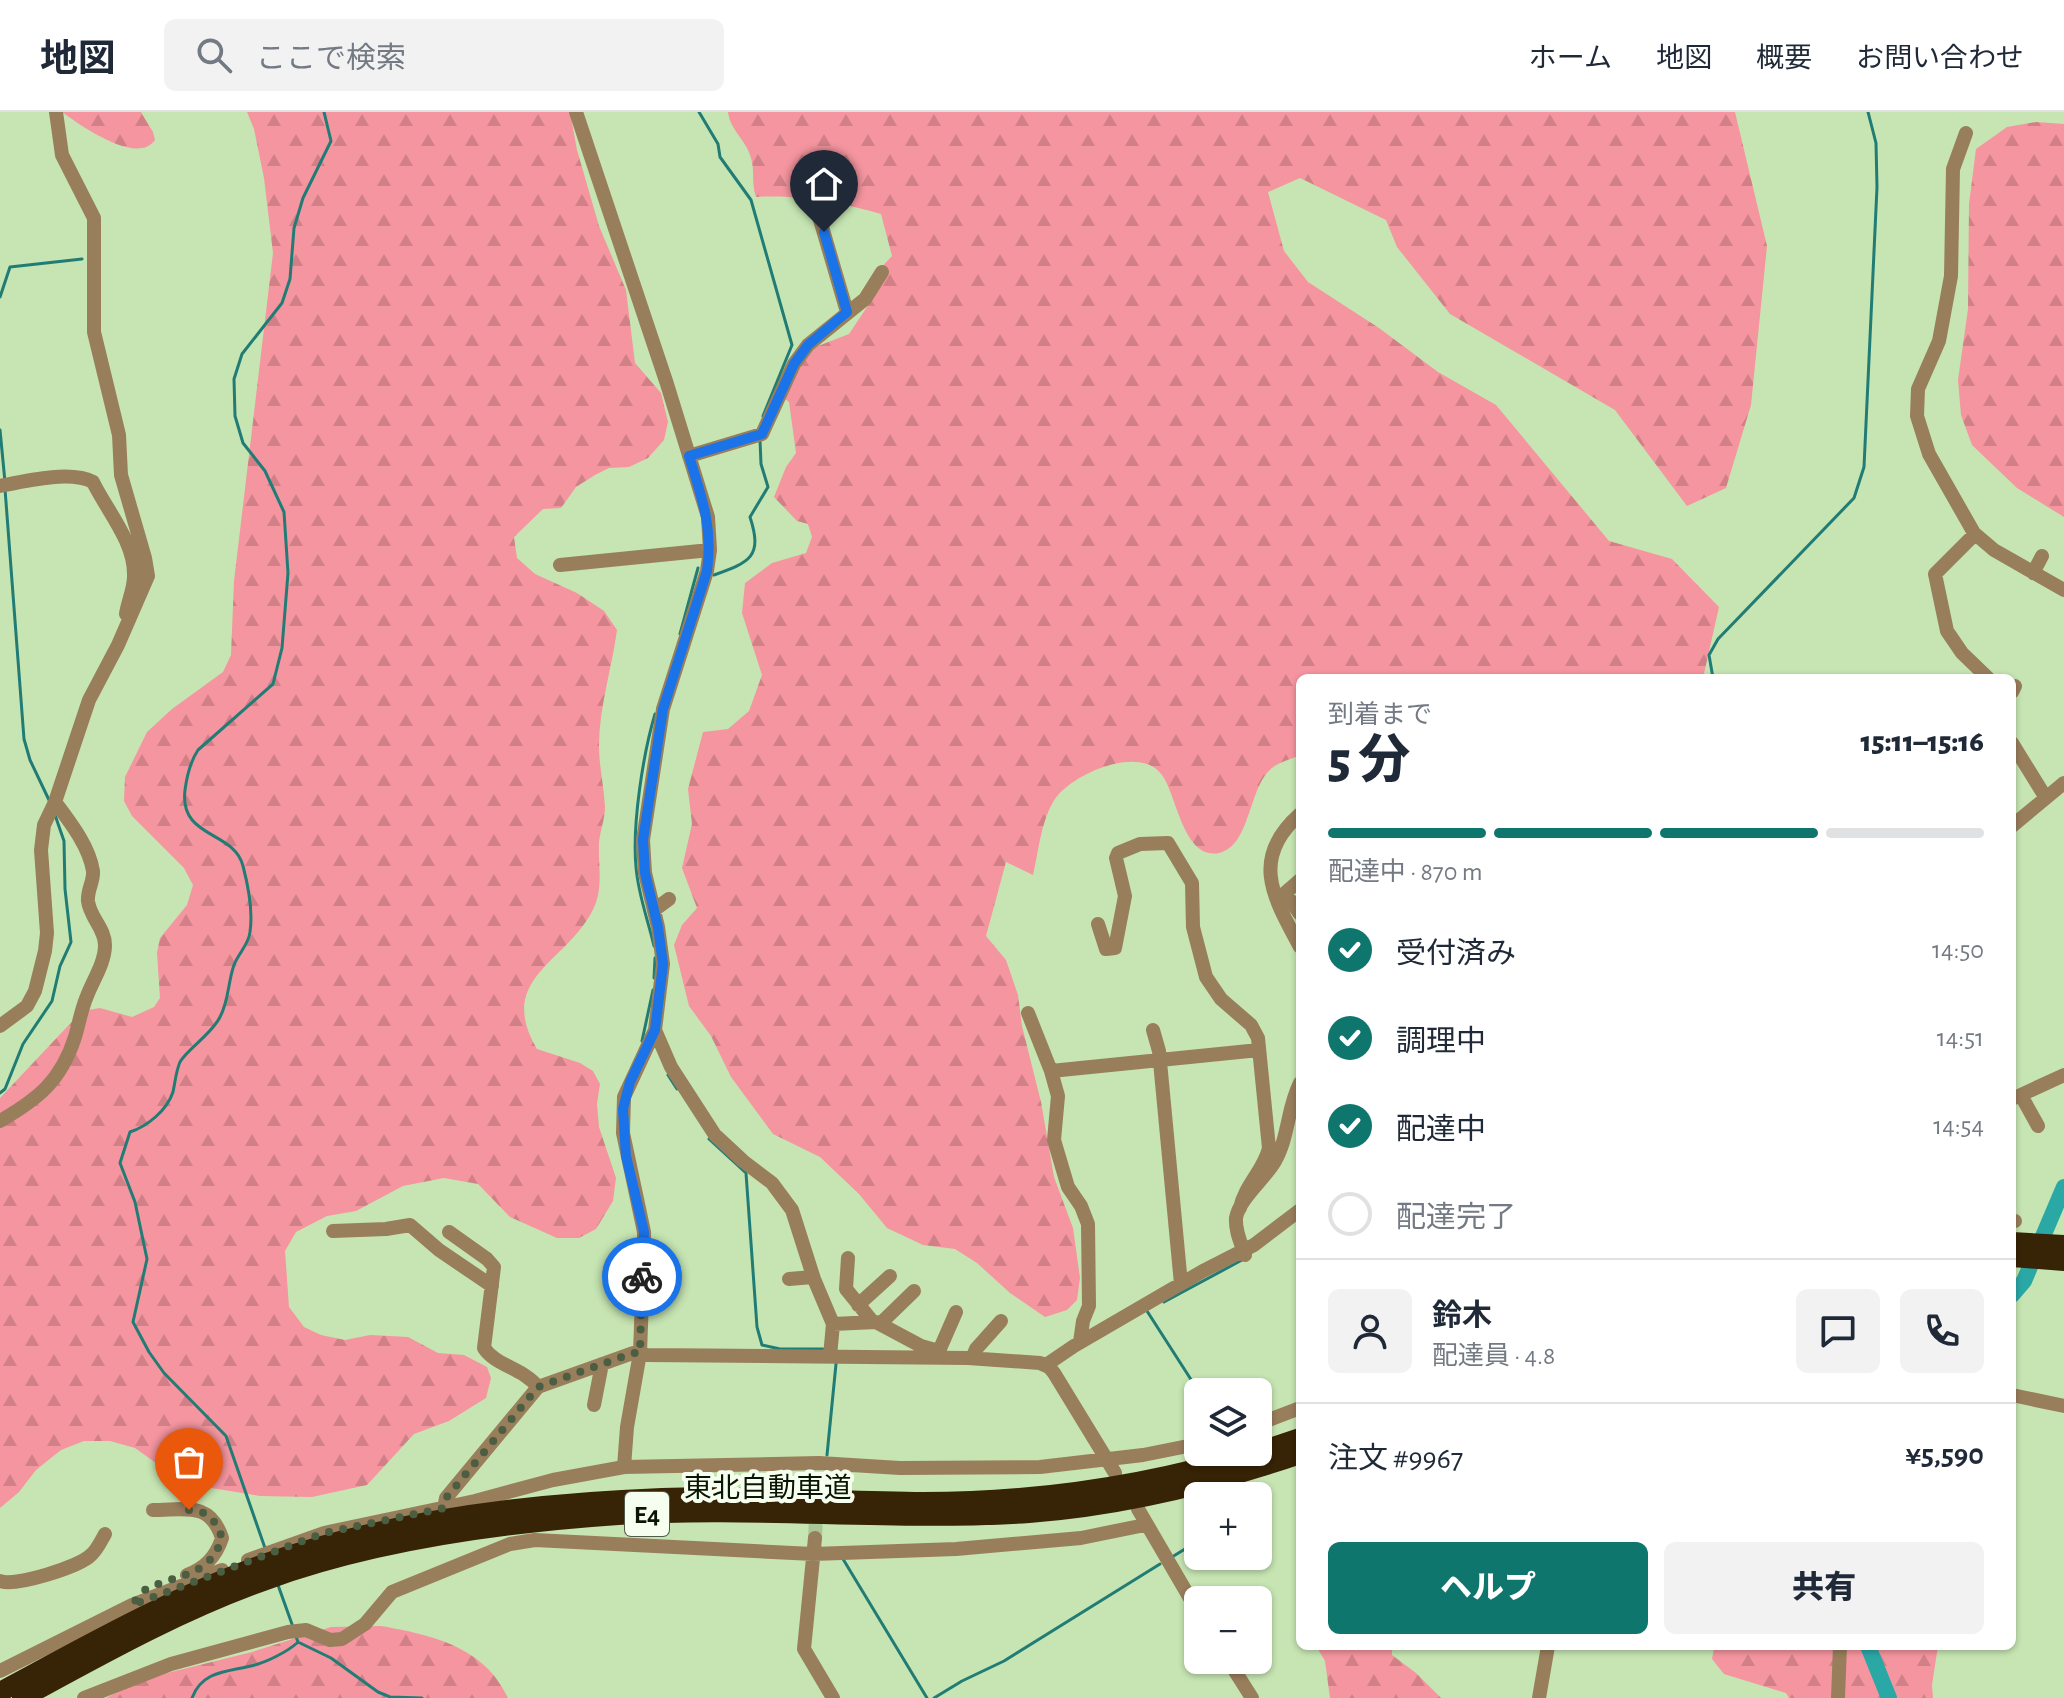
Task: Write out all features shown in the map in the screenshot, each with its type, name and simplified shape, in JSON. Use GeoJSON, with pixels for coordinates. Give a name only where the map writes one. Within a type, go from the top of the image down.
{"type":"FeatureCollection","features":[{"type":"Feature","properties":{"kind":"highway"},"geometry":{"type":"LineString","coordinates":[[2016,1230],[2060,1253]]}},
{"type":"Feature","properties":{"kind":"highway"},"geometry":{"type":"LineString","coordinates":[[2016,1257],[2060,1253]]}},
{"type":"Feature","properties":{"kind":"highway","name":"東北自動車道"},"geometry":{"type":"LineString","coordinates":[[1272,1447],[1296,1439]]}},
{"type":"Feature","properties":{"kind":"highway","name":"東北自動車道"},"geometry":{"type":"LineString","coordinates":[[22,1698],[148,1631],[234,1592],[314,1565],[414,1542],[485,1529],[619,1515],[927,1516],[1030,1513],[1175,1490],[1296,1455]]}},
{"type":"Feature","properties":{"kind":"highway","name":"東北自動車道"},"geometry":{"type":"LineString","coordinates":[[0,1692],[169,1604],[228,1579],[309,1551],[412,1526],[528,1508],[664,1498],[925,1502],[1029,1497],[1122,1485],[1208,1466]]}},
{"type":"Feature","properties":{"kind":"street"},"geometry":{"type":"LineString","coordinates":[[0,1026],[27,1006],[35,991],[47,933],[41,837],[89,700],[148,576],[126,500],[119,435],[94,332],[94,218],[62,155],[56,112]]}},
{"type":"Feature","properties":{"kind":"street"},"geometry":{"type":"LineString","coordinates":[[576,112],[708,517],[710,550],[707,571],[663,709],[642,853],[663,964],[655,1030],[630,1082],[623,1109],[626,1156],[644,1232],[640,1353],[627,1427],[624,1467]]}},
{"type":"Feature","properties":{"kind":"street"},"geometry":{"type":"LineString","coordinates":[[1966,133],[1953,169],[1951,276],[1939,341],[1921,377],[1916,407],[1929,454],[1975,534],[1994,550],[2064,590]]}},
{"type":"Feature","properties":{"kind":"street"},"geometry":{"type":"LineString","coordinates":[[816,206],[847,312]]}},
{"type":"Feature","properties":{"kind":"street"},"geometry":{"type":"LineString","coordinates":[[689,456],[762,434],[794,364],[808,345],[865,299],[882,272]]}},
{"type":"Feature","properties":{"kind":"street"},"geometry":{"type":"LineString","coordinates":[[0,486],[28,480],[84,477],[93,482],[133,559],[134,581],[126,612],[128,622]]}},
{"type":"Feature","properties":{"kind":"street"},"geometry":{"type":"LineString","coordinates":[[1975,534],[1935,574],[1947,631],[1962,653],[1984,674]]}},
{"type":"Feature","properties":{"kind":"street"},"geometry":{"type":"LineString","coordinates":[[560,565],[710,550]]}},
{"type":"Feature","properties":{"kind":"street"},"geometry":{"type":"LineString","coordinates":[[2033,573],[2042,556]]}},
{"type":"Feature","properties":{"kind":"street"},"geometry":{"type":"LineString","coordinates":[[2016,749],[2046,798]]}},
{"type":"Feature","properties":{"kind":"street"},"geometry":{"type":"LineString","coordinates":[[2016,823],[2064,783]]}},
{"type":"Feature","properties":{"kind":"street"},"geometry":{"type":"LineString","coordinates":[[0,1121],[35,1100],[53,1081],[69,1053],[82,1007],[104,952],[103,932],[92,919],[88,898],[93,878],[90,862],[83,843],[52,806]]}},
{"type":"Feature","properties":{"kind":"street"},"geometry":{"type":"LineString","coordinates":[[1296,818],[1271,851],[1270,872],[1274,899],[1296,940]]}},
{"type":"Feature","properties":{"kind":"street"},"geometry":{"type":"LineString","coordinates":[[1098,924],[1106,949],[1115,948],[1125,896],[1116,858],[1118,853],[1140,844],[1168,843],[1192,883],[1193,927],[1206,977],[1221,999],[1257,1034],[1269,1148],[1243,1194],[1237,1216],[1236,1230],[1244,1253]]}},
{"type":"Feature","properties":{"kind":"street"},"geometry":{"type":"LineString","coordinates":[[1296,883],[1285,893],[1296,908]]}},
{"type":"Feature","properties":{"kind":"street"},"geometry":{"type":"LineString","coordinates":[[654,910],[669,899]]}},
{"type":"Feature","properties":{"kind":"street"},"geometry":{"type":"LineString","coordinates":[[1028,1013],[1058,1096],[1054,1140],[1068,1187],[1081,1206],[1088,1224],[1089,1306],[1080,1342]]}},
{"type":"Feature","properties":{"kind":"street"},"geometry":{"type":"LineString","coordinates":[[655,1030],[671,1067],[715,1135],[772,1183],[792,1210],[813,1277],[833,1324],[830,1356]]}},
{"type":"Feature","properties":{"kind":"street"},"geometry":{"type":"LineString","coordinates":[[1153,1030],[1159,1060],[1181,1284]]}},
{"type":"Feature","properties":{"kind":"street"},"geometry":{"type":"LineString","coordinates":[[1051,1071],[1259,1050]]}},
{"type":"Feature","properties":{"kind":"street"},"geometry":{"type":"LineString","coordinates":[[2038,1126],[2017,1098],[2064,1075]]}},
{"type":"Feature","properties":{"kind":"street"},"geometry":{"type":"LineString","coordinates":[[1240,1208],[1260,1184],[1279,1153],[1296,1090]]}},
{"type":"Feature","properties":{"kind":"street"},"geometry":{"type":"LineString","coordinates":[[1046,1365],[1181,1284],[1244,1253],[1296,1213]]}},
{"type":"Feature","properties":{"kind":"street"},"geometry":{"type":"LineString","coordinates":[[333,1231],[410,1225],[492,1286]]}},
{"type":"Feature","properties":{"kind":"street"},"geometry":{"type":"LineString","coordinates":[[449,1232],[494,1267],[484,1348],[489,1356],[530,1376],[538,1387]]}},
{"type":"Feature","properties":{"kind":"street"},"geometry":{"type":"LineString","coordinates":[[451,1258],[463,1241]]}},
{"type":"Feature","properties":{"kind":"street"},"geometry":{"type":"LineString","coordinates":[[848,1258],[846,1289],[858,1305],[876,1323],[941,1354]]}},
{"type":"Feature","properties":{"kind":"street"},"geometry":{"type":"LineString","coordinates":[[858,1305],[890,1276]]}},
{"type":"Feature","properties":{"kind":"street"},"geometry":{"type":"LineString","coordinates":[[789,1279],[813,1277]]}},
{"type":"Feature","properties":{"kind":"street"},"geometry":{"type":"LineString","coordinates":[[833,1324],[876,1323],[914,1291]]}},
{"type":"Feature","properties":{"kind":"street"},"geometry":{"type":"LineString","coordinates":[[941,1354],[956,1312]]}},
{"type":"Feature","properties":{"kind":"street"},"geometry":{"type":"LineString","coordinates":[[972,1358],[976,1349],[1001,1321]]}},
{"type":"Feature","properties":{"kind":"street"},"geometry":{"type":"LineString","coordinates":[[444,1508],[446,1498],[538,1387],[633,1353],[941,1354],[1026,1360],[1046,1365],[1054,1373],[1111,1466]]}},
{"type":"Feature","properties":{"kind":"street"},"geometry":{"type":"LineString","coordinates":[[594,1405],[602,1364]]}},
{"type":"Feature","properties":{"kind":"street"},"geometry":{"type":"LineString","coordinates":[[2016,1396],[2064,1406]]}},
{"type":"Feature","properties":{"kind":"street"},"geometry":{"type":"LineString","coordinates":[[1272,1419],[1296,1410]]}},
{"type":"Feature","properties":{"kind":"street"},"geometry":{"type":"LineString","coordinates":[[0,1671],[132,1605],[324,1533],[444,1508],[553,1480],[624,1467],[819,1463],[900,1468],[1111,1466],[1184,1448]]}},
{"type":"Feature","properties":{"kind":"street"},"geometry":{"type":"LineString","coordinates":[[818,1479],[819,1463]]}},
{"type":"Feature","properties":{"kind":"street"},"geometry":{"type":"LineString","coordinates":[[1138,1509],[1184,1589]]}},
{"type":"Feature","properties":{"kind":"street"},"geometry":{"type":"LineString","coordinates":[[132,1605],[144,1591],[199,1570],[214,1557],[222,1538],[213,1518],[200,1510],[153,1510]]}},
{"type":"Feature","properties":{"kind":"street"},"geometry":{"type":"LineString","coordinates":[[84,1698],[171,1664],[288,1632],[306,1630],[330,1640],[342,1639],[365,1624],[392,1592],[510,1544],[535,1540],[824,1554],[956,1549],[1068,1539],[1145,1525]]}},
{"type":"Feature","properties":{"kind":"street"},"geometry":{"type":"LineString","coordinates":[[0,1581],[5,1584],[22,1580],[82,1561],[92,1555],[105,1534]]}},
{"type":"Feature","properties":{"kind":"street"},"geometry":{"type":"LineString","coordinates":[[815,1538],[824,1554],[804,1649],[833,1698]]}},
{"type":"Feature","properties":{"kind":"street"},"geometry":{"type":"LineString","coordinates":[[1539,1698],[1547,1650]]}},
{"type":"Feature","properties":{"kind":"street"},"geometry":{"type":"LineString","coordinates":[[1838,1698],[1840,1650]]}},
{"type":"Feature","properties":{"kind":"street"},"geometry":{"type":"LineString","coordinates":[[1237,1674],[1252,1698]]}},
{"type":"Feature","properties":{"kind":"green space"},"geometry":{"type":"Polygon","coordinates":[[[62,112],[141,112],[155,140],[147,147],[122,146],[108,141],[62,112]]]}},
{"type":"Feature","properties":{"kind":"green space"},"geometry":{"type":"Polygon","coordinates":[[[247,112],[570,112],[577,150],[599,226],[626,290],[635,363],[661,393],[668,422],[664,440],[648,458],[629,467],[609,468],[595,475],[576,487],[561,508],[543,509],[514,537],[517,558],[535,574],[577,593],[604,611],[617,630],[600,731],[599,754],[605,807],[599,843],[600,882],[597,898],[584,925],[530,986],[525,1004],[526,1024],[537,1049],[580,1063],[593,1071],[600,1084],[597,1104],[599,1127],[616,1178],[613,1201],[596,1229],[579,1238],[557,1238],[510,1217],[478,1184],[444,1178],[403,1186],[356,1211],[327,1216],[296,1232],[285,1251],[289,1307],[304,1327],[321,1335],[345,1340],[370,1335],[408,1337],[438,1353],[464,1355],[487,1367],[491,1378],[486,1398],[449,1421],[414,1434],[367,1485],[312,1497],[260,1496],[193,1485],[174,1476],[135,1448],[110,1441],[84,1441],[61,1450],[36,1470],[19,1492],[0,1508],[0,1098],[82,1011],[100,1008],[132,1017],[154,1007],[160,998],[157,953],[160,938],[187,905],[193,885],[184,868],[132,816],[124,801],[125,777],[147,732],[172,709],[223,672],[231,655],[234,581],[273,253],[264,178],[254,129],[247,112]]]}},
{"type":"Feature","properties":{"kind":"green space"},"geometry":{"type":"Polygon","coordinates":[[[728,112],[1735,112],[1767,246],[1751,405],[1726,488],[1687,506],[1615,410],[1450,314],[1397,247],[1386,220],[1300,178],[1268,192],[1284,251],[1308,282],[1379,328],[1438,372],[1496,405],[1609,541],[1672,559],[1719,607],[1704,674],[1296,674],[1296,757],[1275,766],[1264,777],[1244,828],[1229,848],[1219,853],[1197,847],[1189,837],[1167,784],[1152,766],[1123,762],[1107,766],[1076,780],[1055,799],[1046,816],[1033,875],[1006,862],[986,936],[1006,960],[1018,995],[1054,1177],[1073,1228],[1080,1278],[1077,1300],[1067,1310],[1045,1317],[955,1249],[923,1245],[887,1228],[859,1194],[820,1157],[773,1134],[731,1077],[711,1036],[689,1006],[674,945],[682,925],[697,908],[682,868],[692,824],[688,789],[703,732],[728,729],[749,711],[762,675],[742,613],[745,583],[772,563],[806,553],[812,537],[808,524],[797,521],[774,497],[786,467],[796,453],[789,402],[785,399],[797,362],[813,348],[849,334],[871,301],[878,271],[892,256],[881,214],[819,200],[756,197],[751,158],[728,112]]]}},
{"type":"Feature","properties":{"kind":"green space"},"geometry":{"type":"Polygon","coordinates":[[[2036,122],[2064,124],[2064,517],[2017,488],[1972,445],[1961,415],[1958,380],[1968,309],[1969,204],[1976,149],[2007,127],[2036,122]]]}},
{"type":"Feature","properties":{"kind":"green space"},"geometry":{"type":"Polygon","coordinates":[[[381,1626],[438,1639],[471,1655],[486,1666],[508,1698],[106,1698],[143,1679],[252,1652],[331,1627],[381,1626]]]}},
{"type":"Feature","properties":{"kind":"green space"},"geometry":{"type":"Polygon","coordinates":[[[1318,1650],[1392,1650],[1392,1655],[1441,1698],[1330,1698],[1325,1661],[1318,1650]]]}},
{"type":"Feature","properties":{"kind":"green space"},"geometry":{"type":"Polygon","coordinates":[[[1714,1650],[1937,1650],[1933,1698],[1789,1698],[1786,1693],[1724,1674],[1712,1659],[1714,1650]]]}},
{"type":"Feature","properties":{"kind":"waterway"},"geometry":{"type":"LineString","coordinates":[[265,1548],[226,1436],[164,1373],[133,1322],[147,1259],[135,1202],[120,1163],[130,1132],[162,1111],[173,1092],[180,1062],[220,1017],[234,965],[249,936],[248,890],[238,854],[190,817],[185,806],[185,790],[189,769],[198,750],[273,684],[282,648],[288,573],[284,512],[265,471],[243,443],[235,416],[234,379],[242,354],[282,303],[290,279],[294,228],[303,198],[331,141],[324,112]]}},
{"type":"Feature","properties":{"kind":"waterway"},"geometry":{"type":"LineString","coordinates":[[699,112],[718,144],[720,157],[751,200],[792,345],[763,416]]}},
{"type":"Feature","properties":{"kind":"waterway"},"geometry":{"type":"LineString","coordinates":[[1712,674],[1709,655],[1718,639],[1854,498],[1864,467],[1877,187],[1876,143],[1868,112]]}},
{"type":"Feature","properties":{"kind":"waterway"},"geometry":{"type":"LineString","coordinates":[[0,297],[10,267],[82,259]]}},
{"type":"Feature","properties":{"kind":"waterway"},"geometry":{"type":"LineString","coordinates":[[0,430],[5,482]]}},
{"type":"Feature","properties":{"kind":"waterway"},"geometry":{"type":"LineString","coordinates":[[714,575],[737,566],[754,550],[754,530],[750,517],[768,487],[761,464],[760,440]]}},
{"type":"Feature","properties":{"kind":"waterway"},"geometry":{"type":"LineString","coordinates":[[5,489],[24,739],[30,760],[49,800]]}},
{"type":"Feature","properties":{"kind":"waterway"},"geometry":{"type":"LineString","coordinates":[[680,634],[698,568]]}},
{"type":"Feature","properties":{"kind":"waterway"},"geometry":{"type":"LineString","coordinates":[[654,946],[639,887],[635,850],[646,749],[655,714]]}},
{"type":"Feature","properties":{"kind":"waterway"},"geometry":{"type":"LineString","coordinates":[[0,1093],[5,1089],[23,1044],[52,1001],[60,966],[71,942],[64,841],[55,815]]}},
{"type":"Feature","properties":{"kind":"waterway"},"geometry":{"type":"LineString","coordinates":[[654,978],[655,958]]}},
{"type":"Feature","properties":{"kind":"waterway"},"geometry":{"type":"LineString","coordinates":[[645,1042],[642,1041],[653,990]]}},
{"type":"Feature","properties":{"kind":"waterway"},"geometry":{"type":"LineString","coordinates":[[668,1075],[677,1089]]}},
{"type":"Feature","properties":{"kind":"waterway"},"geometry":{"type":"LineString","coordinates":[[709,1139],[746,1173],[757,1327],[762,1345],[780,1349],[823,1349]]}},
{"type":"Feature","properties":{"kind":"waterway"},"geometry":{"type":"LineString","coordinates":[[2016,1290],[2024,1281],[2064,1187]]}},
{"type":"Feature","properties":{"kind":"waterway"},"geometry":{"type":"LineString","coordinates":[[1164,1302],[1242,1260]]}},
{"type":"Feature","properties":{"kind":"waterway"},"geometry":{"type":"LineString","coordinates":[[1147,1311],[1190,1378]]}},
{"type":"Feature","properties":{"kind":"waterway"},"geometry":{"type":"LineString","coordinates":[[827,1455],[836,1364]]}},
{"type":"Feature","properties":{"kind":"waterway"},"geometry":{"type":"LineString","coordinates":[[1172,1557],[1184,1550]]}},
{"type":"Feature","properties":{"kind":"waterway"},"geometry":{"type":"LineString","coordinates":[[843,1559],[927,1698]]}},
{"type":"Feature","properties":{"kind":"waterway"},"geometry":{"type":"LineString","coordinates":[[934,1698],[1004,1661],[1160,1564]]}},
{"type":"Feature","properties":{"kind":"waterway"},"geometry":{"type":"LineString","coordinates":[[278,1585],[293,1627]]}},
{"type":"Feature","properties":{"kind":"waterway"},"geometry":{"type":"LineString","coordinates":[[295,1634],[298,1642],[331,1658],[378,1692],[390,1697],[422,1698]]}},
{"type":"Feature","properties":{"kind":"waterway"},"geometry":{"type":"LineString","coordinates":[[192,1698],[196,1689],[208,1678],[263,1662],[297,1643]]}},
{"type":"Feature","properties":{"kind":"waterway"},"geometry":{"type":"LineString","coordinates":[[1870,1650],[1889,1698]]}},
{"type":"Feature","properties":{"kind":"tunnel"},"geometry":{"type":"LineString","coordinates":[[815,1538],[818,1479]]}},
{"type":"Feature","properties":{"kind":"way so far"},"geometry":{"type":"LineString","coordinates":[[189,1510],[200,1510],[213,1518],[222,1538],[218,1551],[199,1570],[144,1591],[132,1605],[324,1533],[444,1508],[446,1498],[538,1387],[640,1353],[642,1277]]}},
{"type":"Feature","properties":{"kind":"route"},"geometry":{"type":"LineString","coordinates":[[642,1277],[644,1232],[626,1156],[623,1109],[630,1082],[655,1030],[663,964],[642,853],[651,780],[663,709],[707,571],[710,550],[708,517],[689,456],[762,434],[794,364],[808,345],[847,312],[824,232]]}}]}
